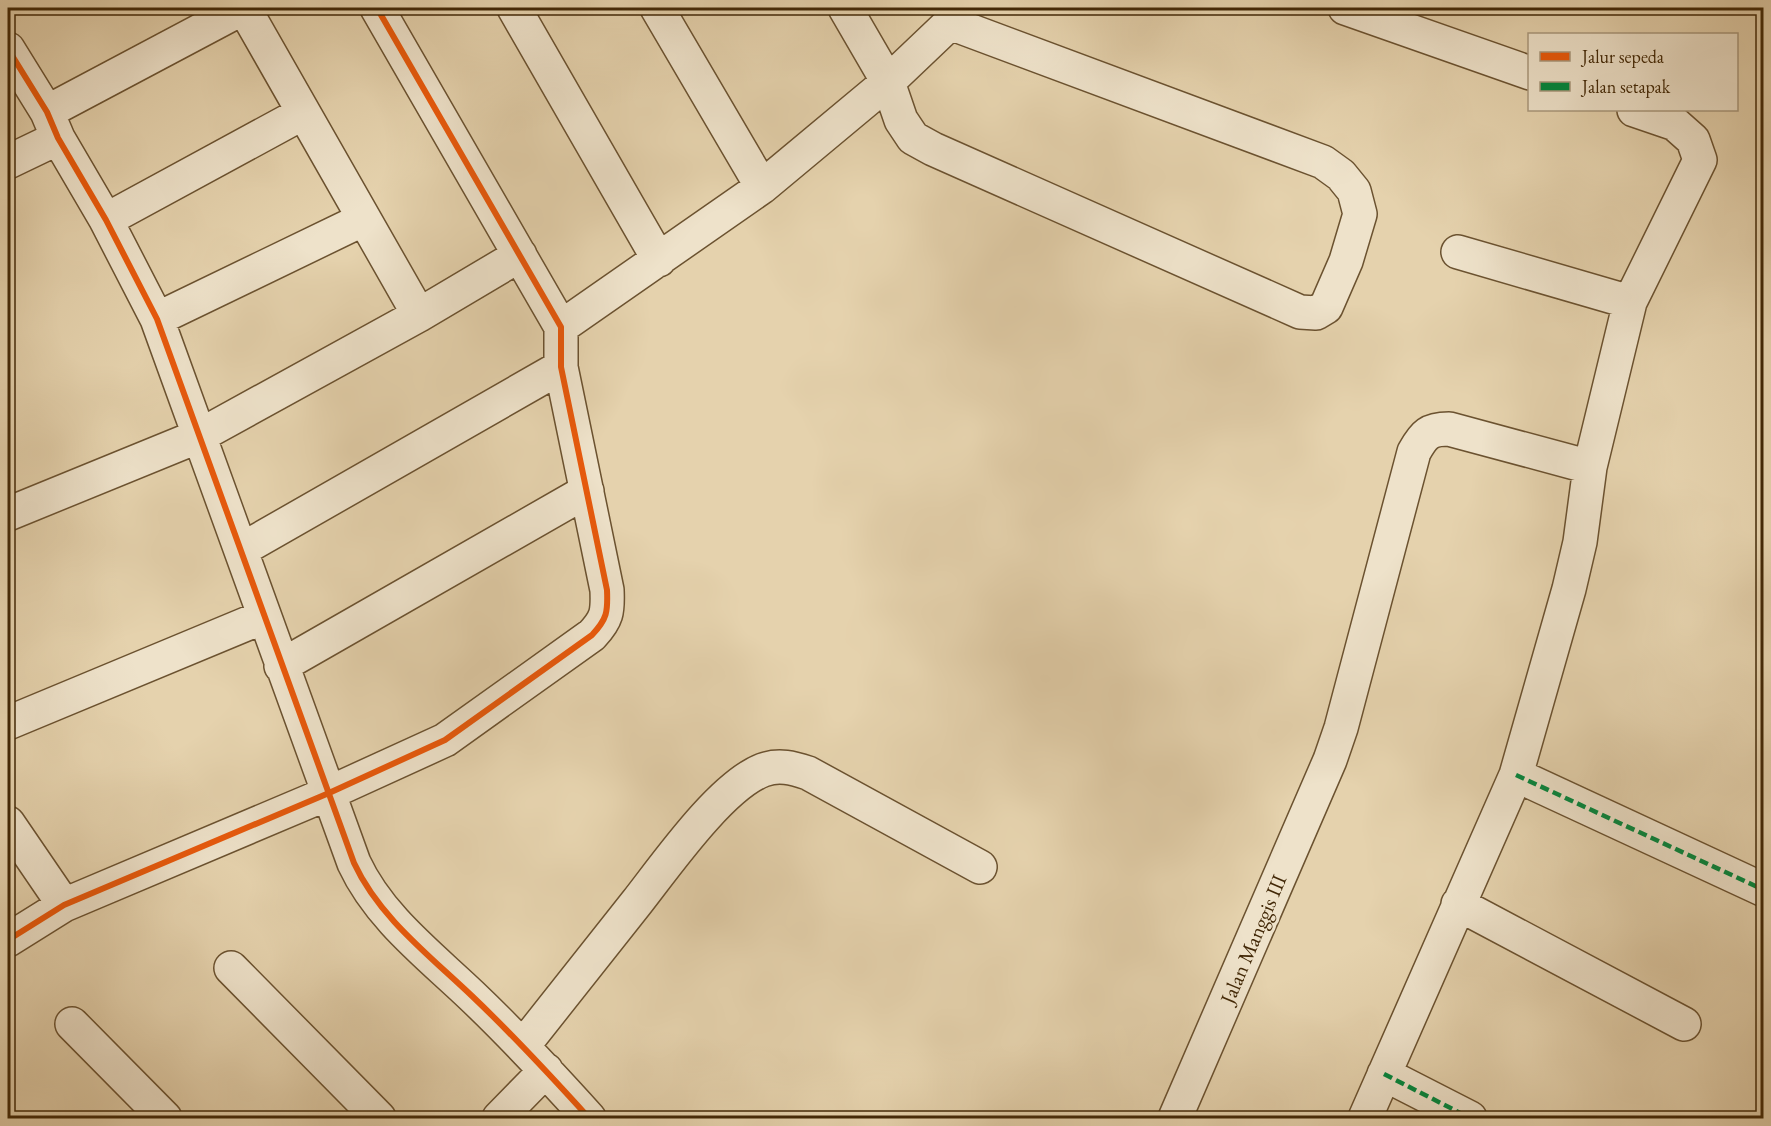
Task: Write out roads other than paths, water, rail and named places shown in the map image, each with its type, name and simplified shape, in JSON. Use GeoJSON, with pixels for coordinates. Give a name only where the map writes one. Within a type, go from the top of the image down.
{"type":"FeatureCollection","features":[{"type":"Feature","properties":{"kind":"street"},"geometry":{"type":"LineString","coordinates":[[8,162],[53,125],[243,8],[419,315]]}},
{"type":"Feature","properties":{"kind":"street"},"geometry":{"type":"LineString","coordinates":[[8,940],[64,905],[329,793],[445,740],[592,635],[604,623],[608,608],[607,590],[561,367],[561,327],[377,8]]}},
{"type":"Feature","properties":{"kind":"street"},"geometry":{"type":"LineString","coordinates":[[514,8],[659,260]]}},
{"type":"Feature","properties":{"kind":"street"},"geometry":{"type":"LineString","coordinates":[[657,8],[762,187]]}},
{"type":"Feature","properties":{"kind":"street"},"geometry":{"type":"LineString","coordinates":[[561,327],[762,187],[888,82],[954,15],[1323,162],[1341,175],[1354,191],[1360,214],[1346,261],[1326,306],[1316,313],[1300,312],[933,149],[913,138],[901,120],[888,82],[845,8]]}},
{"type":"Feature","properties":{"kind":"street"},"geometry":{"type":"LineString","coordinates":[[1345,8],[1528,71]]}},
{"type":"Feature","properties":{"kind":"street"},"geometry":{"type":"LineString","coordinates":[[8,49],[106,220],[156,319],[241,550],[263,617],[364,885],[377,902],[524,1046],[589,1119]]}},
{"type":"Feature","properties":{"kind":"street"},"geometry":{"type":"LineString","coordinates":[[1365,1119],[1516,775],[1571,580],[1580,542],[1590,467],[1630,302],[1700,160],[1693,140],[1675,124],[1637,111]]}},
{"type":"Feature","properties":{"kind":"street"},"geometry":{"type":"LineString","coordinates":[[106,220],[303,113]]}},
{"type":"Feature","properties":{"kind":"street"},"geometry":{"type":"LineString","coordinates":[[156,319],[364,219]]}},
{"type":"Feature","properties":{"kind":"street"},"geometry":{"type":"LineString","coordinates":[[1458,252],[1630,302]]}},
{"type":"Feature","properties":{"kind":"street"},"geometry":{"type":"LineString","coordinates":[[8,514],[199,436],[419,315],[520,255]]}},
{"type":"Feature","properties":{"kind":"street"},"geometry":{"type":"LineString","coordinates":[[241,550],[561,367]]}},
{"type":"Feature","properties":{"kind":"street","name":"Jalan Manggis III"},"geometry":{"type":"LineString","coordinates":[[1175,1119],[1330,760],[1341,728],[1414,452],[1422,438],[1435,429],[1449,429],[1590,467]]}},
{"type":"Feature","properties":{"kind":"street"},"geometry":{"type":"LineString","coordinates":[[282,666],[587,491]]}},
{"type":"Feature","properties":{"kind":"street"},"geometry":{"type":"LineString","coordinates":[[8,723],[263,617]]}},
{"type":"Feature","properties":{"kind":"street"},"geometry":{"type":"LineString","coordinates":[[524,1046],[687,839],[740,783],[764,770],[790,767],[808,773],[980,867]]}},
{"type":"Feature","properties":{"kind":"street"},"geometry":{"type":"LineString","coordinates":[[1516,775],[1764,890]]}},
{"type":"Feature","properties":{"kind":"street"},"geometry":{"type":"LineString","coordinates":[[8,823],[64,905]]}},
{"type":"Feature","properties":{"kind":"street"},"geometry":{"type":"LineString","coordinates":[[1458,904],[1684,1024]]}},
{"type":"Feature","properties":{"kind":"street"},"geometry":{"type":"LineString","coordinates":[[231,968],[379,1119]]}},
{"type":"Feature","properties":{"kind":"street"},"geometry":{"type":"LineString","coordinates":[[72,1024],[165,1119]]}},
{"type":"Feature","properties":{"kind":"street"},"geometry":{"type":"LineString","coordinates":[[499,1119],[546,1070]]}},
{"type":"Feature","properties":{"kind":"street"},"geometry":{"type":"LineString","coordinates":[[1384,1074],[1470,1119]]}}]}
